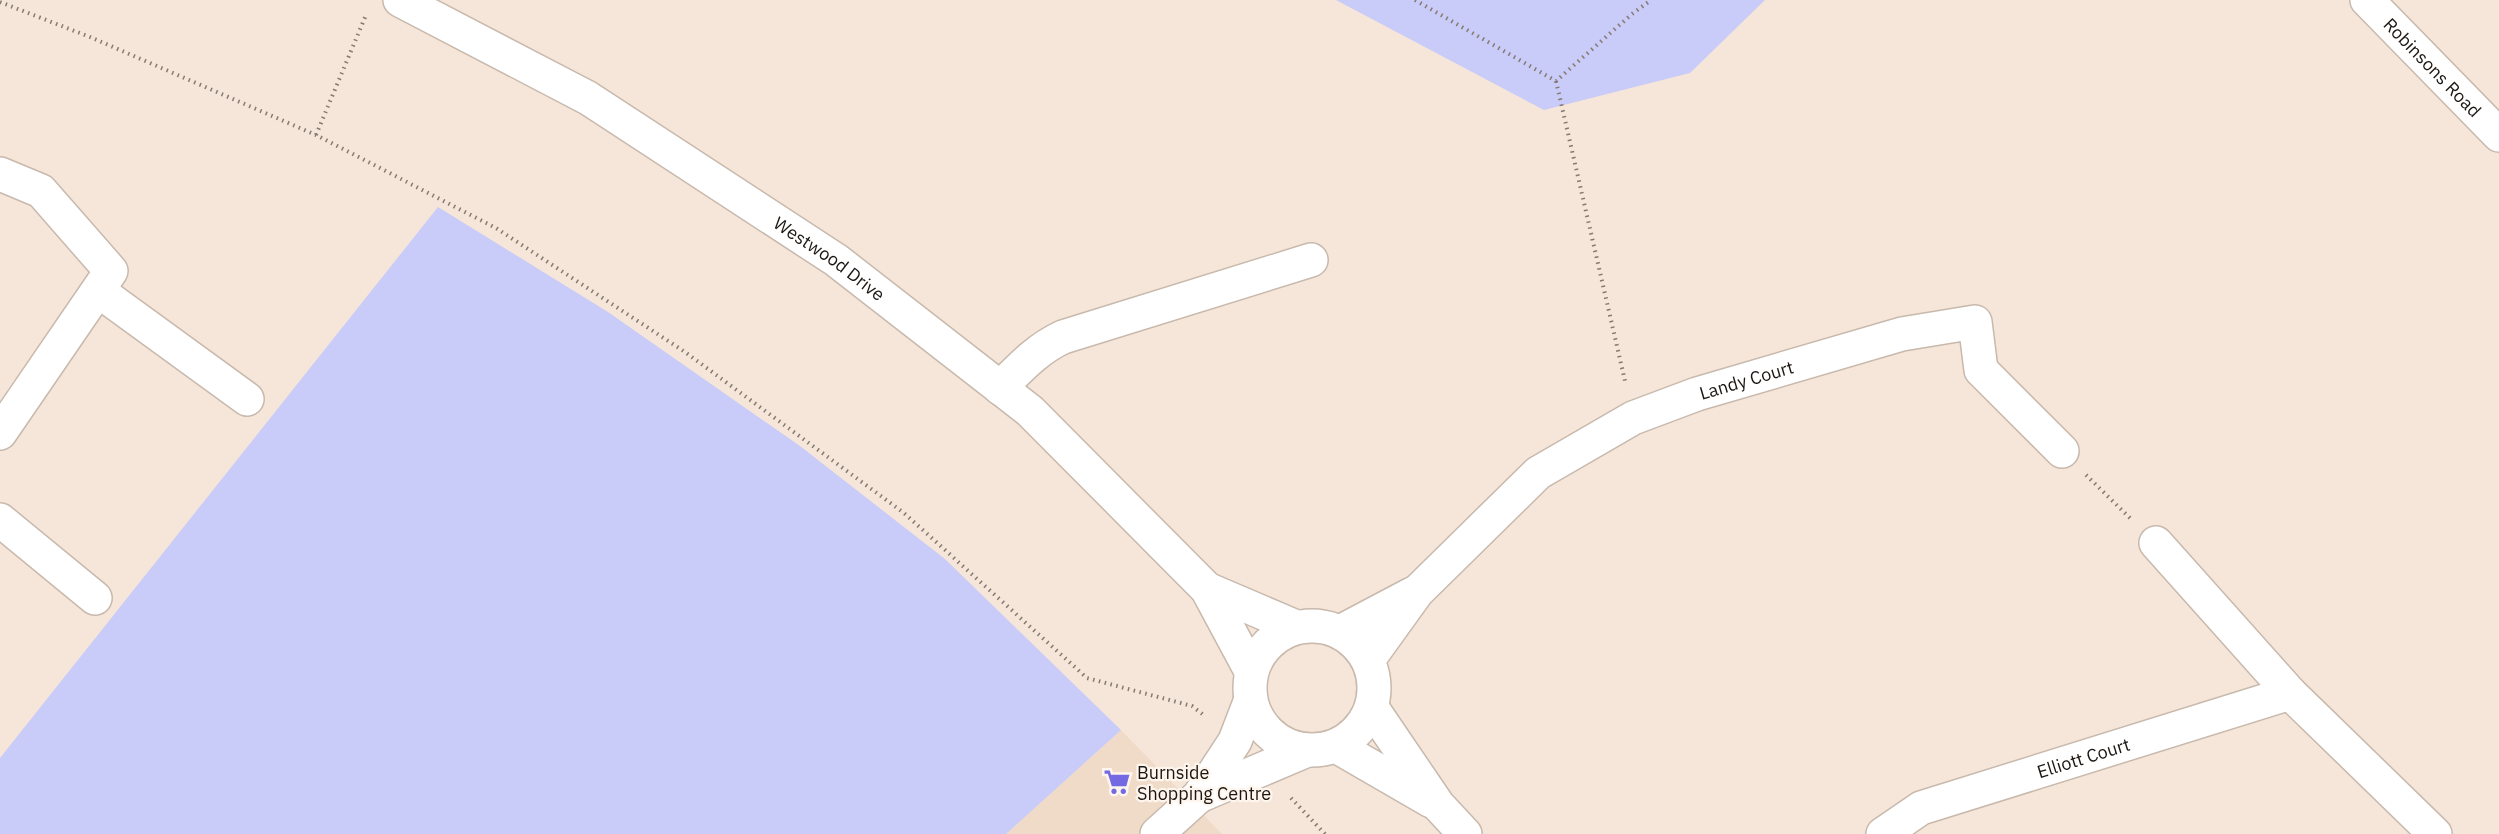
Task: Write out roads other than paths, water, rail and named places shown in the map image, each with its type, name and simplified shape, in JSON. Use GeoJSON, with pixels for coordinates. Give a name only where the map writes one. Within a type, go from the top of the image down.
{"type":"FeatureCollection","features":[{"type":"Feature","properties":{"kind":"street","name":"Westwood Drive"},"geometry":{"type":"LineString","coordinates":[[400,0],[588,98],[836,260],[1030,411],[1207,589],[1250,687]]}},
{"type":"Feature","properties":{"kind":"street","name":"Robinsons Road"},"geometry":{"type":"LineString","coordinates":[[2367,0],[2499,135]]}},
{"type":"Feature","properties":{"kind":"street"},"geometry":{"type":"LineString","coordinates":[[0,174],[41,191],[111,271],[99,292],[0,433]]}},
{"type":"Feature","properties":{"kind":"street"},"geometry":{"type":"LineString","coordinates":[[1000,388],[1034,354],[1063,337],[1311,260]]}},
{"type":"Feature","properties":{"kind":"street"},"geometry":{"type":"LineString","coordinates":[[99,292],[247,399]]}},
{"type":"Feature","properties":{"kind":"street","name":"Landy Court"},"geometry":{"type":"LineString","coordinates":[[1368,660],[1417,592],[1538,473],[1633,418],[1697,394],[1902,334],[1975,322],[1982,370],[2062,451]]}},
{"type":"Feature","properties":{"kind":"street"},"geometry":{"type":"LineString","coordinates":[[0,520],[95,598]]}},
{"type":"Feature","properties":{"kind":"street"},"geometry":{"type":"LineString","coordinates":[[2156,543],[2290,693],[2435,834]]}},
{"type":"Feature","properties":{"kind":"street","name":"Westwood Drive"},"geometry":{"type":"LineString","coordinates":[[1207,589],[1296,627]]}},
{"type":"Feature","properties":{"kind":"street","name":"Landy Court"},"geometry":{"type":"LineString","coordinates":[[1340,632],[1417,592]]}},
{"type":"Feature","properties":{"kind":"street"},"geometry":{"type":"LineString","coordinates":[[1157,834],[1199,796],[1235,741],[1261,651],[1276,636],[1296,627],[1318,626],[1340,632],[1358,645],[1368,660],[1374,681],[1372,708],[1361,727],[1321,749],[1262,768],[1199,796]]}},
{"type":"Feature","properties":{"kind":"street"},"geometry":{"type":"LineString","coordinates":[[1250,687],[1254,715],[1266,732],[1284,745],[1321,749],[1438,805]]}},
{"type":"Feature","properties":{"kind":"street","name":"Elliott Court"},"geometry":{"type":"LineString","coordinates":[[1883,834],[1921,808],[2290,693]]}},
{"type":"Feature","properties":{"kind":"street"},"geometry":{"type":"LineString","coordinates":[[1372,708],[1438,805],[1465,834]]}},
{"type":"Feature","properties":{"kind":"place","name":"Burnside Shopping Centre"},"geometry":{"type":"Point","coordinates":[1117,782]}}]}
